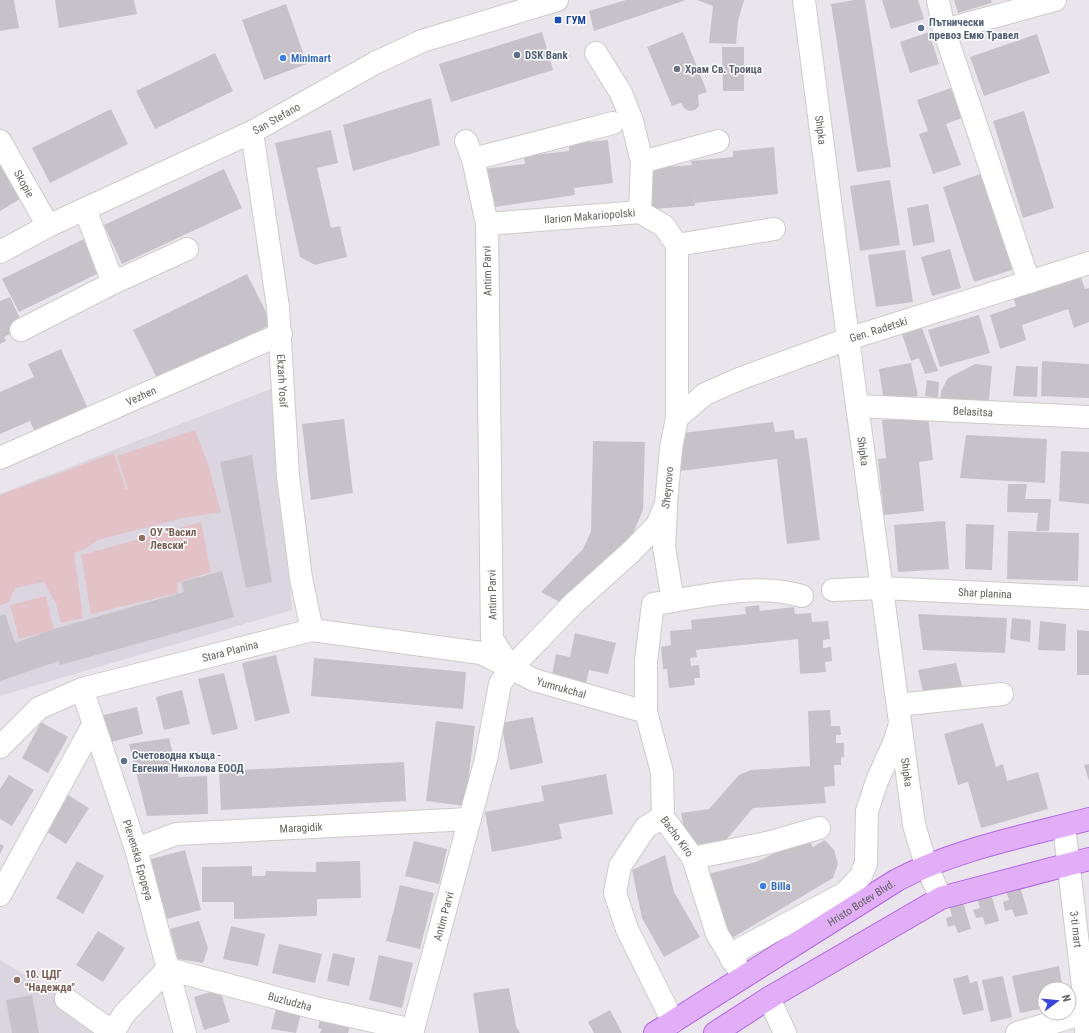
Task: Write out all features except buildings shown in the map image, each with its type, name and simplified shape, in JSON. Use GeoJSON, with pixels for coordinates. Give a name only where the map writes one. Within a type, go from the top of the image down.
{"type":"FeatureCollection","features":[{"type":"Feature","properties":{"kind":"main road","name":"Hristo Botev Blvd."},"geometry":{"type":"LineString","coordinates":[[664,1027],[744,978],[897,880],[926,865],[1035,832],[1089,819]]}},
{"type":"Feature","properties":{"kind":"main road"},"geometry":{"type":"LineString","coordinates":[[715,1033],[769,998],[942,898],[1079,862]]}},
{"type":"Feature","properties":{"kind":"street","name":"San Stefano"},"geometry":{"type":"LineString","coordinates":[[0,252],[48,226],[252,132],[375,63],[422,41],[557,0]]}},
{"type":"Feature","properties":{"kind":"street","name":"Shipka"},"geometry":{"type":"LineString","coordinates":[[804,0],[881,588],[914,825],[926,865],[942,898]]}},
{"type":"Feature","properties":{"kind":"street"},"geometry":{"type":"LineString","coordinates":[[938,0],[944,30],[1029,282]]}},
{"type":"Feature","properties":{"kind":"street"},"geometry":{"type":"LineString","coordinates":[[944,30],[1055,0]]}},
{"type":"Feature","properties":{"kind":"street"},"geometry":{"type":"LineString","coordinates":[[596,53],[621,93],[632,120],[642,162],[640,212]]}},
{"type":"Feature","properties":{"kind":"street","name":"Antim Parvi"},"geometry":{"type":"LineString","coordinates":[[413,1032],[486,759],[500,684],[511,668],[492,639],[487,224],[470,150],[613,123]]}},
{"type":"Feature","properties":{"kind":"street","name":"Ekzarh Yosif"},"geometry":{"type":"LineString","coordinates":[[252,132],[281,334],[288,476],[301,578],[312,630]]}},
{"type":"Feature","properties":{"kind":"street"},"geometry":{"type":"LineString","coordinates":[[642,162],[718,141]]}},
{"type":"Feature","properties":{"kind":"street","name":"Skopie"},"geometry":{"type":"LineString","coordinates":[[3,151],[48,226]]}},
{"type":"Feature","properties":{"kind":"street"},"geometry":{"type":"LineString","coordinates":[[84,209],[113,283]]}},
{"type":"Feature","properties":{"kind":"street","name":"Ilarion Makariopolski"},"geometry":{"type":"LineString","coordinates":[[487,224],[640,212],[664,226],[677,245]]}},
{"type":"Feature","properties":{"kind":"street"},"geometry":{"type":"LineString","coordinates":[[677,245],[774,229]]}},
{"type":"Feature","properties":{"kind":"street","name":"Sheynovo"},"geometry":{"type":"LineString","coordinates":[[511,668],[572,605],[632,551],[657,524],[666,504],[671,448],[677,418],[677,245]]}},
{"type":"Feature","properties":{"kind":"street"},"geometry":{"type":"LineString","coordinates":[[21,330],[113,283],[187,248]]}},
{"type":"Feature","properties":{"kind":"street","name":"Gen. Radetski"},"geometry":{"type":"LineString","coordinates":[[677,418],[705,394],[739,379],[848,339],[1089,263]]}},
{"type":"Feature","properties":{"kind":"street","name":"Vezhen"},"geometry":{"type":"LineString","coordinates":[[0,458],[281,334]]}},
{"type":"Feature","properties":{"kind":"street","name":"Belasitsa"},"geometry":{"type":"LineString","coordinates":[[857,406],[1089,417]]}},
{"type":"Feature","properties":{"kind":"street"},"geometry":{"type":"LineString","coordinates":[[666,504],[664,546],[674,601],[722,592],[767,590],[782,590],[802,596]]}},
{"type":"Feature","properties":{"kind":"street","name":"Shar planina"},"geometry":{"type":"LineString","coordinates":[[833,590],[881,588],[1089,598]]}},
{"type":"Feature","properties":{"kind":"street","name":"Bacho Kiro"},"geometry":{"type":"LineString","coordinates":[[674,601],[653,604],[646,661],[646,712],[662,772],[663,817],[693,858],[771,842],[819,828]]}},
{"type":"Feature","properties":{"kind":"street","name":"Stara Planina"},"geometry":{"type":"LineString","coordinates":[[0,747],[3,742],[40,708],[82,689],[312,630],[481,653]]}},
{"type":"Feature","properties":{"kind":"street","name":"Yumrukchal"},"geometry":{"type":"LineString","coordinates":[[481,653],[534,680],[646,712]]}},
{"type":"Feature","properties":{"kind":"street","name":"Plevenska Epopeya"},"geometry":{"type":"LineString","coordinates":[[82,689],[136,849],[185,1033]]}},
{"type":"Feature","properties":{"kind":"street"},"geometry":{"type":"LineString","coordinates":[[731,959],[742,948],[846,893],[861,876],[866,863],[867,811],[877,781],[894,743],[899,713],[1002,694]]}},
{"type":"Feature","properties":{"kind":"street"},"geometry":{"type":"LineString","coordinates":[[0,895],[93,725]]}},
{"type":"Feature","properties":{"kind":"street"},"geometry":{"type":"LineString","coordinates":[[663,817],[646,827],[620,866],[615,893],[664,1027]]}},
{"type":"Feature","properties":{"kind":"street","name":"Maragidik"},"geometry":{"type":"LineString","coordinates":[[136,849],[176,834],[470,819]]}},
{"type":"Feature","properties":{"kind":"street","name":"3-ti mart"},"geometry":{"type":"LineString","coordinates":[[1064,826],[1079,862],[1087,1019]]}},
{"type":"Feature","properties":{"kind":"street"},"geometry":{"type":"LineString","coordinates":[[693,858],[717,934],[744,978]]}},
{"type":"Feature","properties":{"kind":"street"},"geometry":{"type":"LineString","coordinates":[[66,999],[101,1024],[114,1031],[124,1014],[168,969]]}},
{"type":"Feature","properties":{"kind":"street","name":"Buzludzha"},"geometry":{"type":"LineString","coordinates":[[168,969],[413,1032]]}},
{"type":"Feature","properties":{"kind":"street"},"geometry":{"type":"LineString","coordinates":[[769,998],[785,1033]]}},
{"type":"Feature","properties":{"kind":"street"},"geometry":{"type":"LineString","coordinates":[[1017,1033],[1087,1019]]}},
{"type":"Feature","properties":{"kind":"shaded area","name":"ОУ \"Васил Левски\""},"geometry":{"type":"Polygon","coordinates":[[[271,389],[292,610],[0,696],[0,494],[271,389]]]}},
{"type":"Feature","properties":{"kind":"shaded area"},"geometry":{"type":"Polygon","coordinates":[[[195,430],[208,464],[221,512],[183,518],[98,540],[85,549],[74,553],[83,618],[61,623],[56,604],[44,582],[15,588],[9,602],[0,606],[0,495],[114,453],[126,489],[128,489],[117,456],[195,430]]]}},
{"type":"Feature","properties":{"kind":"shaded area"},"geometry":{"type":"Polygon","coordinates":[[[201,522],[211,572],[177,583],[178,593],[91,614],[81,555],[201,522]]]}},
{"type":"Feature","properties":{"kind":"shaded area"},"geometry":{"type":"Polygon","coordinates":[[[46,596],[54,630],[19,639],[10,605],[46,596]]]}},
{"type":"Feature","properties":{"kind":"shaded area","name":"10. ЦДГ \"Надежда\""},"geometry":{"type":"Polygon","coordinates":[[[0,960],[66,999],[113,1033],[0,1033],[0,960]]]}},
{"type":"Feature","properties":{"kind":"place","name":"ГУМ"},"geometry":{"type":"Point","coordinates":[558,20]}},
{"type":"Feature","properties":{"kind":"place","name":"Пътнически превоз Емю Травел"},"geometry":{"type":"Point","coordinates":[921,28]}},
{"type":"Feature","properties":{"kind":"place","name":"DSK Bank"},"geometry":{"type":"Point","coordinates":[517,55]}},
{"type":"Feature","properties":{"kind":"place","name":"Minimart"},"geometry":{"type":"Point","coordinates":[283,58]}},
{"type":"Feature","properties":{"kind":"place","name":"Храм Св. Троица"},"geometry":{"type":"Point","coordinates":[677,69]}},
{"type":"Feature","properties":{"kind":"place","name":"ОУ \"Васил Левски\""},"geometry":{"type":"Point","coordinates":[142,538]}},
{"type":"Feature","properties":{"kind":"place","name":"Счетоводна къща - Евгения Николова ЕООД"},"geometry":{"type":"Point","coordinates":[124,761]}},
{"type":"Feature","properties":{"kind":"place","name":"Billa"},"geometry":{"type":"Point","coordinates":[763,886]}},
{"type":"Feature","properties":{"kind":"place","name":"10. ЦДГ \"Надежда\""},"geometry":{"type":"Point","coordinates":[17,980]}}]}
